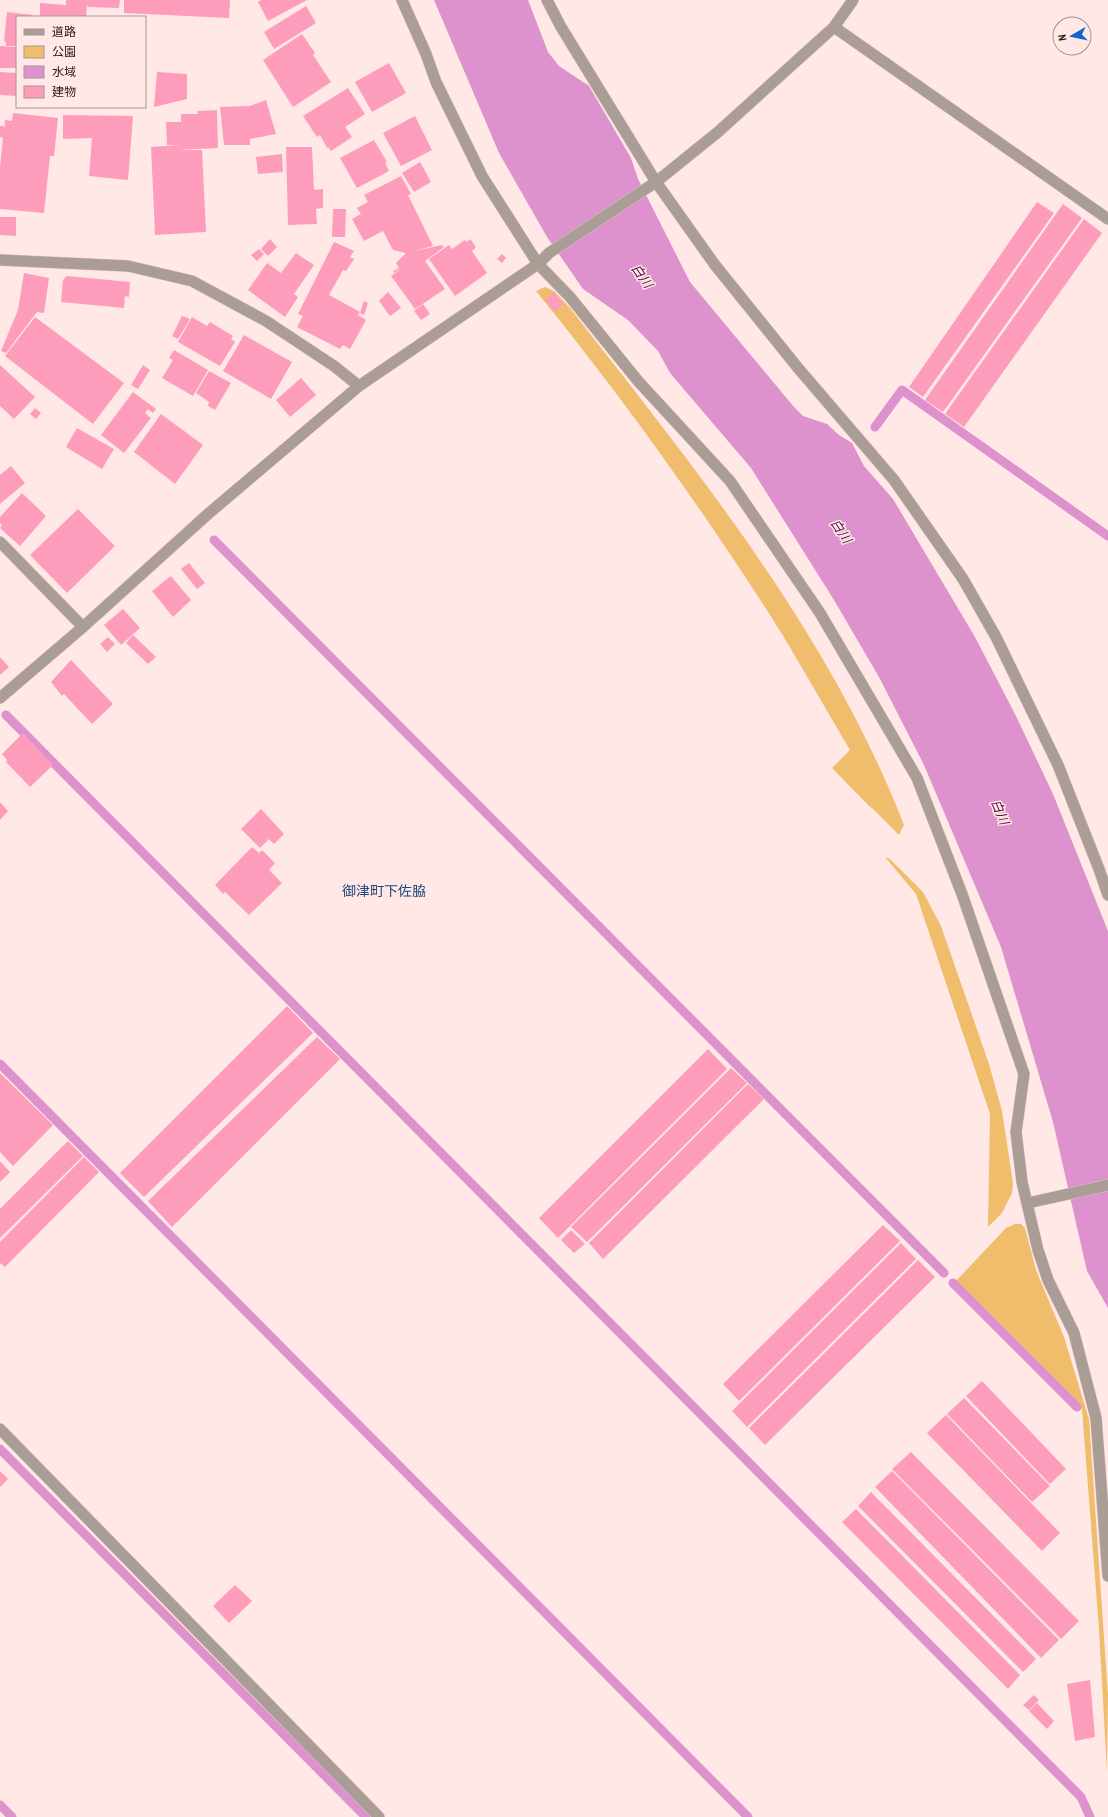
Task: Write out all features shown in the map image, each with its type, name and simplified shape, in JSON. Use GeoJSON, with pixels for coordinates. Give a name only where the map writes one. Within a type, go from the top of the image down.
{"type":"FeatureCollection","features":[{"type":"Feature","properties":{"kind":"street"},"geometry":{"type":"LineString","coordinates":[[402,0],[426,54],[436,82],[482,176],[538,264],[570,297],[638,381],[730,480],[820,612],[917,778],[962,894],[1024,1074],[1016,1132],[1022,1182],[1043,1266],[1048,1280],[1074,1333],[1096,1418],[1108,1576]]}},
{"type":"Feature","properties":{"kind":"street"},"geometry":{"type":"LineString","coordinates":[[547,0],[560,27],[652,184],[798,368],[894,480],[963,579],[996,637],[1058,765],[1108,895]]}},
{"type":"Feature","properties":{"kind":"street"},"geometry":{"type":"LineString","coordinates":[[0,698],[83,627],[208,514],[359,386],[538,264],[549,253],[652,184],[718,132],[834,27],[853,0]]}},
{"type":"Feature","properties":{"kind":"street"},"geometry":{"type":"LineString","coordinates":[[834,27],[1108,219]]}},
{"type":"Feature","properties":{"kind":"street"},"geometry":{"type":"LineString","coordinates":[[0,260],[128,266],[192,281],[266,321],[334,366],[359,386]]}},
{"type":"Feature","properties":{"kind":"street"},"geometry":{"type":"LineString","coordinates":[[0,542],[83,627]]}},
{"type":"Feature","properties":{"kind":"street"},"geometry":{"type":"LineString","coordinates":[[1028,1203],[1108,1185]]}},
{"type":"Feature","properties":{"kind":"street"},"geometry":{"type":"LineString","coordinates":[[0,1429],[379,1817]]}},
{"type":"Feature","properties":{"kind":"green space"},"geometry":{"type":"Polygon","coordinates":[[[545,287],[554,291],[570,308],[665,430],[756,555],[799,619],[838,686],[873,754],[904,825],[899,835],[872,808],[874,806],[871,808],[832,768],[850,750],[791,648],[743,573],[658,450],[598,369],[536,291],[545,287]]]}},
{"type":"Feature","properties":{"kind":"green space"},"geometry":{"type":"Polygon","coordinates":[[[885,857],[890,859],[923,892],[941,926],[989,1064],[1002,1111],[1013,1183],[1012,1193],[1002,1213],[988,1227],[990,1114],[916,894],[885,857]]]}},
{"type":"Feature","properties":{"kind":"green space"},"geometry":{"type":"Polygon","coordinates":[[[1015,1224],[1021,1224],[1025,1228],[1036,1270],[1064,1337],[1089,1419],[1108,1695],[1107,1772],[1099,1629],[1082,1409],[956,1281],[1006,1228],[1015,1224]]]}},
{"type":"Feature","properties":{"kind":"water","name":"白川"},"geometry":{"type":"Polygon","coordinates":[[[434,0],[528,0],[548,52],[559,66],[589,86],[631,158],[638,179],[690,282],[803,416],[827,424],[839,435],[852,443],[864,466],[893,499],[975,637],[1016,716],[1053,794],[1108,931],[1108,1308],[1087,1271],[1053,1122],[1001,947],[924,765],[879,677],[834,600],[751,468],[670,373],[658,351],[628,320],[583,289],[547,237],[499,153],[434,0]]]}},
{"type":"Feature","properties":{"kind":"building"},"geometry":{"type":"Polygon","coordinates":[[[66,0],[120,0],[119,8],[88,7],[87,5],[86,16],[40,16],[40,3],[66,5],[66,0]]]}},
{"type":"Feature","properties":{"kind":"building"},"geometry":{"type":"Polygon","coordinates":[[[124,0],[230,0],[229,18],[124,13],[124,0]]]}},
{"type":"Feature","properties":{"kind":"building"},"geometry":{"type":"Polygon","coordinates":[[[261,0],[307,0],[268,21],[258,2],[261,0]]]}},
{"type":"Feature","properties":{"kind":"building"},"geometry":{"type":"Polygon","coordinates":[[[306,6],[316,23],[274,49],[264,32],[306,6]]]}},
{"type":"Feature","properties":{"kind":"building"},"geometry":{"type":"Polygon","coordinates":[[[7,12],[33,15],[16,16],[16,46],[6,46],[6,42],[4,41],[7,12]]]}},
{"type":"Feature","properties":{"kind":"building"},"geometry":{"type":"Polygon","coordinates":[[[302,34],[315,53],[313,55],[331,82],[293,107],[263,60],[302,34]]]}},
{"type":"Feature","properties":{"kind":"building"},"geometry":{"type":"Polygon","coordinates":[[[0,46],[16,47],[16,68],[0,68],[0,46]]]}},
{"type":"Feature","properties":{"kind":"building"},"geometry":{"type":"Polygon","coordinates":[[[389,63],[406,93],[372,112],[355,82],[389,63]]]}},
{"type":"Feature","properties":{"kind":"building"},"geometry":{"type":"Polygon","coordinates":[[[0,72],[16,73],[16,96],[0,95],[0,72]]]}},
{"type":"Feature","properties":{"kind":"building"},"geometry":{"type":"Polygon","coordinates":[[[157,72],[187,74],[187,99],[154,107],[157,72]]]}},
{"type":"Feature","properties":{"kind":"building"},"geometry":{"type":"Polygon","coordinates":[[[348,88],[365,114],[345,127],[352,137],[331,151],[328,147],[327,148],[320,135],[317,137],[303,116],[348,88]]]}},
{"type":"Feature","properties":{"kind":"building"},"geometry":{"type":"Polygon","coordinates":[[[266,100],[276,134],[250,139],[250,145],[224,145],[220,107],[250,106],[266,100]]]}},
{"type":"Feature","properties":{"kind":"building"},"geometry":{"type":"Polygon","coordinates":[[[217,110],[218,148],[178,150],[202,150],[206,232],[155,235],[151,147],[179,145],[167,145],[166,122],[181,122],[181,114],[198,114],[197,111],[217,110]]]}},
{"type":"Feature","properties":{"kind":"building"},"geometry":{"type":"Polygon","coordinates":[[[13,113],[58,118],[54,156],[50,156],[44,213],[0,209],[0,167],[3,138],[0,137],[0,126],[4,126],[4,132],[5,120],[12,121],[13,113]]]}},
{"type":"Feature","properties":{"kind":"building"},"geometry":{"type":"Polygon","coordinates":[[[63,115],[133,116],[128,180],[89,176],[92,138],[63,139],[63,115]]]}},
{"type":"Feature","properties":{"kind":"building"},"geometry":{"type":"Polygon","coordinates":[[[415,116],[432,150],[401,166],[383,133],[415,116]]]}},
{"type":"Feature","properties":{"kind":"building"},"geometry":{"type":"Polygon","coordinates":[[[374,140],[387,162],[385,163],[389,171],[357,188],[340,158],[374,140]]]}},
{"type":"Feature","properties":{"kind":"building"},"geometry":{"type":"Polygon","coordinates":[[[286,147],[312,147],[314,190],[323,189],[323,208],[316,209],[317,224],[288,225],[286,147]]]}},
{"type":"Feature","properties":{"kind":"building"},"geometry":{"type":"Polygon","coordinates":[[[282,154],[283,172],[258,174],[256,157],[282,154]]]}},
{"type":"Feature","properties":{"kind":"building"},"geometry":{"type":"Polygon","coordinates":[[[420,162],[431,182],[414,192],[402,173],[420,162]]]}},
{"type":"Feature","properties":{"kind":"building"},"geometry":{"type":"Polygon","coordinates":[[[401,176],[411,194],[408,195],[433,246],[411,252],[442,245],[444,247],[425,261],[445,289],[415,309],[391,276],[404,267],[394,273],[393,271],[399,268],[396,263],[406,253],[393,250],[383,231],[364,241],[352,219],[361,214],[357,208],[368,202],[364,195],[401,176]]]}},
{"type":"Feature","properties":{"kind":"building"},"geometry":{"type":"Polygon","coordinates":[[[1037,202],[1054,213],[923,397],[909,387],[1037,202]]]}},
{"type":"Feature","properties":{"kind":"building"},"geometry":{"type":"Polygon","coordinates":[[[1063,204],[1082,218],[943,412],[925,400],[1063,204]]]}},
{"type":"Feature","properties":{"kind":"building"},"geometry":{"type":"Polygon","coordinates":[[[333,209],[346,209],[345,237],[332,237],[333,209]]]}},
{"type":"Feature","properties":{"kind":"building"},"geometry":{"type":"Polygon","coordinates":[[[0,217],[16,217],[16,236],[0,235],[0,217]]]}},
{"type":"Feature","properties":{"kind":"building"},"geometry":{"type":"Polygon","coordinates":[[[1084,219],[1102,233],[964,427],[945,414],[1084,219]]]}},
{"type":"Feature","properties":{"kind":"building"},"geometry":{"type":"Polygon","coordinates":[[[270,239],[277,247],[268,256],[261,249],[270,239]]]}},
{"type":"Feature","properties":{"kind":"building"},"geometry":{"type":"Polygon","coordinates":[[[470,239],[476,247],[472,251],[487,273],[455,296],[429,259],[449,245],[452,249],[465,240],[467,242],[470,239]]]}},
{"type":"Feature","properties":{"kind":"building"},"geometry":{"type":"Polygon","coordinates":[[[334,242],[354,251],[350,257],[354,259],[346,271],[343,270],[329,295],[360,312],[358,315],[366,320],[350,349],[343,345],[340,349],[297,327],[303,316],[298,314],[334,242]]]}},
{"type":"Feature","properties":{"kind":"building"},"geometry":{"type":"Polygon","coordinates":[[[259,249],[264,254],[257,261],[251,255],[259,249]]]}},
{"type":"Feature","properties":{"kind":"building"},"geometry":{"type":"Polygon","coordinates":[[[296,253],[314,265],[294,294],[298,297],[285,317],[248,290],[267,263],[281,273],[296,253]]]}},
{"type":"Feature","properties":{"kind":"building"},"geometry":{"type":"Polygon","coordinates":[[[502,254],[506,258],[502,263],[497,259],[502,254]]]}},
{"type":"Feature","properties":{"kind":"building"},"geometry":{"type":"Polygon","coordinates":[[[24,273],[49,278],[44,313],[37,312],[6,353],[1,351],[18,310],[24,273]]]}},
{"type":"Feature","properties":{"kind":"building"},"geometry":{"type":"Polygon","coordinates":[[[67,276],[130,282],[129,297],[125,296],[124,308],[61,302],[63,280],[67,276]]]}},
{"type":"Feature","properties":{"kind":"building"},"geometry":{"type":"Polygon","coordinates":[[[388,292],[401,308],[390,316],[379,301],[388,292]]]}},
{"type":"Feature","properties":{"kind":"building"},"geometry":{"type":"Polygon","coordinates":[[[554,292],[563,304],[555,312],[545,300],[554,292]]]}},
{"type":"Feature","properties":{"kind":"building"},"geometry":{"type":"Polygon","coordinates":[[[364,301],[368,303],[364,315],[360,313],[364,301]]]}},
{"type":"Feature","properties":{"kind":"building"},"geometry":{"type":"Polygon","coordinates":[[[423,304],[430,314],[421,320],[414,311],[423,304]]]}},
{"type":"Feature","properties":{"kind":"building"},"geometry":{"type":"Polygon","coordinates":[[[182,316],[190,319],[178,339],[172,336],[182,316]]]}},
{"type":"Feature","properties":{"kind":"building"},"geometry":{"type":"Polygon","coordinates":[[[35,317],[124,383],[93,424],[5,356],[35,317]]]}},
{"type":"Feature","properties":{"kind":"building"},"geometry":{"type":"Polygon","coordinates":[[[192,317],[207,326],[210,322],[233,336],[231,339],[235,342],[220,366],[178,342],[192,317]]]}},
{"type":"Feature","properties":{"kind":"building"},"geometry":{"type":"Polygon","coordinates":[[[244,335],[292,362],[271,399],[223,371],[244,335]]]}},
{"type":"Feature","properties":{"kind":"building"},"geometry":{"type":"Polygon","coordinates":[[[174,350],[208,370],[193,396],[162,378],[173,360],[169,358],[174,350]]]}},
{"type":"Feature","properties":{"kind":"building"},"geometry":{"type":"Polygon","coordinates":[[[0,365],[35,397],[14,419],[0,406],[0,365]]]}},
{"type":"Feature","properties":{"kind":"building"},"geometry":{"type":"Polygon","coordinates":[[[143,365],[150,370],[138,389],[131,385],[143,365]]]}},
{"type":"Feature","properties":{"kind":"building"},"geometry":{"type":"Polygon","coordinates":[[[209,371],[231,383],[215,410],[208,406],[209,402],[196,393],[209,371]]]}},
{"type":"Feature","properties":{"kind":"building"},"geometry":{"type":"Polygon","coordinates":[[[301,378],[316,395],[290,417],[276,400],[301,378]]]}},
{"type":"Feature","properties":{"kind":"building"},"geometry":{"type":"Polygon","coordinates":[[[133,392],[156,409],[153,413],[148,409],[145,413],[151,418],[124,453],[101,435],[133,392]]]}},
{"type":"Feature","properties":{"kind":"building"},"geometry":{"type":"Polygon","coordinates":[[[35,408],[41,413],[36,419],[30,414],[35,408]]]}},
{"type":"Feature","properties":{"kind":"building"},"geometry":{"type":"Polygon","coordinates":[[[161,414],[203,445],[175,484],[134,452],[161,414]]]}},
{"type":"Feature","properties":{"kind":"building"},"geometry":{"type":"Polygon","coordinates":[[[77,428],[114,449],[102,469],[66,447],[77,428]]]}},
{"type":"Feature","properties":{"kind":"building"},"geometry":{"type":"Polygon","coordinates":[[[11,466],[25,483],[0,504],[0,475],[11,466]]]}},
{"type":"Feature","properties":{"kind":"building"},"geometry":{"type":"Polygon","coordinates":[[[22,493],[46,516],[20,546],[0,528],[2,525],[0,523],[0,517],[22,493]]]}},
{"type":"Feature","properties":{"kind":"building"},"geometry":{"type":"Polygon","coordinates":[[[78,509],[115,546],[67,593],[30,555],[78,509]]]}},
{"type":"Feature","properties":{"kind":"building"},"geometry":{"type":"Polygon","coordinates":[[[189,563],[205,583],[197,589],[181,569],[189,563]]]}},
{"type":"Feature","properties":{"kind":"building"},"geometry":{"type":"Polygon","coordinates":[[[171,576],[191,600],[173,617],[152,591],[171,576]]]}},
{"type":"Feature","properties":{"kind":"building"},"geometry":{"type":"Polygon","coordinates":[[[123,609],[140,628],[121,645],[104,625],[123,609]]]}},
{"type":"Feature","properties":{"kind":"building"},"geometry":{"type":"Polygon","coordinates":[[[133,635],[156,657],[148,664],[126,643],[133,635]]]}},
{"type":"Feature","properties":{"kind":"building"},"geometry":{"type":"Polygon","coordinates":[[[108,637],[115,644],[107,652],[100,644],[108,637]]]}},
{"type":"Feature","properties":{"kind":"building"},"geometry":{"type":"Polygon","coordinates":[[[0,657],[9,667],[0,675],[0,657]]]}},
{"type":"Feature","properties":{"kind":"building"},"geometry":{"type":"Polygon","coordinates":[[[71,660],[113,704],[92,724],[64,694],[62,696],[51,682],[71,660]]]}},
{"type":"Feature","properties":{"kind":"building"},"geometry":{"type":"Polygon","coordinates":[[[23,733],[53,765],[30,787],[6,762],[7,760],[2,754],[23,733]]]}},
{"type":"Feature","properties":{"kind":"building"},"geometry":{"type":"Polygon","coordinates":[[[0,802],[8,811],[0,820],[0,802]]]}},
{"type":"Feature","properties":{"kind":"building"},"geometry":{"type":"Polygon","coordinates":[[[261,809],[284,834],[274,844],[269,839],[260,848],[241,829],[261,809]]]}},
{"type":"Feature","properties":{"kind":"building"},"geometry":{"type":"Polygon","coordinates":[[[252,847],[259,853],[262,850],[275,863],[269,870],[282,883],[249,915],[225,892],[223,894],[215,885],[252,847]]]}},
{"type":"Feature","properties":{"kind":"building"},"geometry":{"type":"Polygon","coordinates":[[[287,1006],[313,1033],[144,1197],[120,1173],[287,1006]]]}},
{"type":"Feature","properties":{"kind":"building"},"geometry":{"type":"Polygon","coordinates":[[[317,1037],[340,1059],[172,1227],[148,1201],[317,1037]]]}},
{"type":"Feature","properties":{"kind":"building"},"geometry":{"type":"Polygon","coordinates":[[[708,1049],[727,1069],[558,1238],[539,1218],[708,1049]]]}},
{"type":"Feature","properties":{"kind":"building"},"geometry":{"type":"Polygon","coordinates":[[[731,1068],[747,1083],[587,1242],[571,1227],[731,1068]]]}},
{"type":"Feature","properties":{"kind":"building"},"geometry":{"type":"Polygon","coordinates":[[[0,1073],[53,1125],[13,1166],[0,1152],[0,1073]]]}},
{"type":"Feature","properties":{"kind":"building"},"geometry":{"type":"Polygon","coordinates":[[[748,1084],[764,1099],[603,1259],[589,1243],[748,1084]]]}},
{"type":"Feature","properties":{"kind":"building"},"geometry":{"type":"Polygon","coordinates":[[[68,1141],[83,1156],[0,1238],[0,1209],[68,1141]]]}},
{"type":"Feature","properties":{"kind":"building"},"geometry":{"type":"Polygon","coordinates":[[[84,1157],[99,1172],[5,1267],[0,1263],[0,1242],[84,1157]]]}},
{"type":"Feature","properties":{"kind":"building"},"geometry":{"type":"Polygon","coordinates":[[[0,1161],[10,1172],[0,1182],[0,1161]]]}},
{"type":"Feature","properties":{"kind":"building"},"geometry":{"type":"Polygon","coordinates":[[[883,1225],[900,1241],[739,1401],[723,1384],[883,1225]]]}},
{"type":"Feature","properties":{"kind":"building"},"geometry":{"type":"Polygon","coordinates":[[[571,1230],[585,1244],[574,1253],[561,1240],[571,1230]]]}},
{"type":"Feature","properties":{"kind":"building"},"geometry":{"type":"Polygon","coordinates":[[[901,1243],[916,1259],[747,1427],[732,1411],[901,1243]]]}},
{"type":"Feature","properties":{"kind":"building"},"geometry":{"type":"Polygon","coordinates":[[[918,1260],[935,1277],[765,1445],[749,1428],[918,1260]]]}},
{"type":"Feature","properties":{"kind":"building"},"geometry":{"type":"Polygon","coordinates":[[[982,1381],[1066,1469],[1050,1484],[966,1396],[982,1381]]]}},
{"type":"Feature","properties":{"kind":"building"},"geometry":{"type":"Polygon","coordinates":[[[964,1398],[1050,1486],[1032,1502],[947,1414],[964,1398]]]}},
{"type":"Feature","properties":{"kind":"building"},"geometry":{"type":"Polygon","coordinates":[[[946,1415],[1060,1533],[1042,1551],[927,1433],[946,1415]]]}},
{"type":"Feature","properties":{"kind":"building"},"geometry":{"type":"Polygon","coordinates":[[[911,1452],[1079,1621],[1061,1639],[892,1469],[911,1452]]]}},
{"type":"Feature","properties":{"kind":"building"},"geometry":{"type":"Polygon","coordinates":[[[0,1471],[8,1479],[0,1487],[0,1471]]]}},
{"type":"Feature","properties":{"kind":"building"},"geometry":{"type":"Polygon","coordinates":[[[892,1471],[1059,1640],[1041,1658],[875,1487],[892,1471]]]}},
{"type":"Feature","properties":{"kind":"building"},"geometry":{"type":"Polygon","coordinates":[[[871,1492],[1036,1659],[1023,1672],[858,1506],[871,1492]]]}},
{"type":"Feature","properties":{"kind":"building"},"geometry":{"type":"Polygon","coordinates":[[[856,1509],[1020,1675],[1008,1689],[842,1522],[856,1509]]]}},
{"type":"Feature","properties":{"kind":"building"},"geometry":{"type":"Polygon","coordinates":[[[235,1585],[252,1601],[229,1623],[213,1606],[235,1585]]]}},
{"type":"Feature","properties":{"kind":"building"},"geometry":{"type":"Polygon","coordinates":[[[1090,1680],[1095,1737],[1075,1741],[1067,1684],[1090,1680]]]}},
{"type":"Feature","properties":{"kind":"building"},"geometry":{"type":"Polygon","coordinates":[[[1034,1695],[1039,1700],[1029,1710],[1023,1705],[1034,1695]]]}},
{"type":"Feature","properties":{"kind":"building"},"geometry":{"type":"Polygon","coordinates":[[[1037,1703],[1054,1721],[1047,1729],[1029,1711],[1037,1703]]]}},
{"type":"Feature","properties":{"kind":"waterway"},"geometry":{"type":"LineString","coordinates":[[875,427],[902,390],[1108,536]]}},
{"type":"Feature","properties":{"kind":"waterway"},"geometry":{"type":"LineString","coordinates":[[214,540],[944,1273]]}},
{"type":"Feature","properties":{"kind":"waterway"},"geometry":{"type":"LineString","coordinates":[[6,715],[1081,1797],[1090,1817]]}},
{"type":"Feature","properties":{"kind":"waterway"},"geometry":{"type":"LineString","coordinates":[[0,1064],[748,1817]]}},
{"type":"Feature","properties":{"kind":"waterway"},"geometry":{"type":"LineString","coordinates":[[953,1283],[1077,1407]]}},
{"type":"Feature","properties":{"kind":"waterway"},"geometry":{"type":"LineString","coordinates":[[0,1449],[366,1817]]}},
{"type":"Feature","properties":{"kind":"waterway"},"geometry":{"type":"LineString","coordinates":[[0,1805],[12,1817]]}},
{"type":"Feature","properties":{"kind":"district","name":"御津町下佐脇"},"geometry":{"type":"Point","coordinates":[384,891]}}]}
